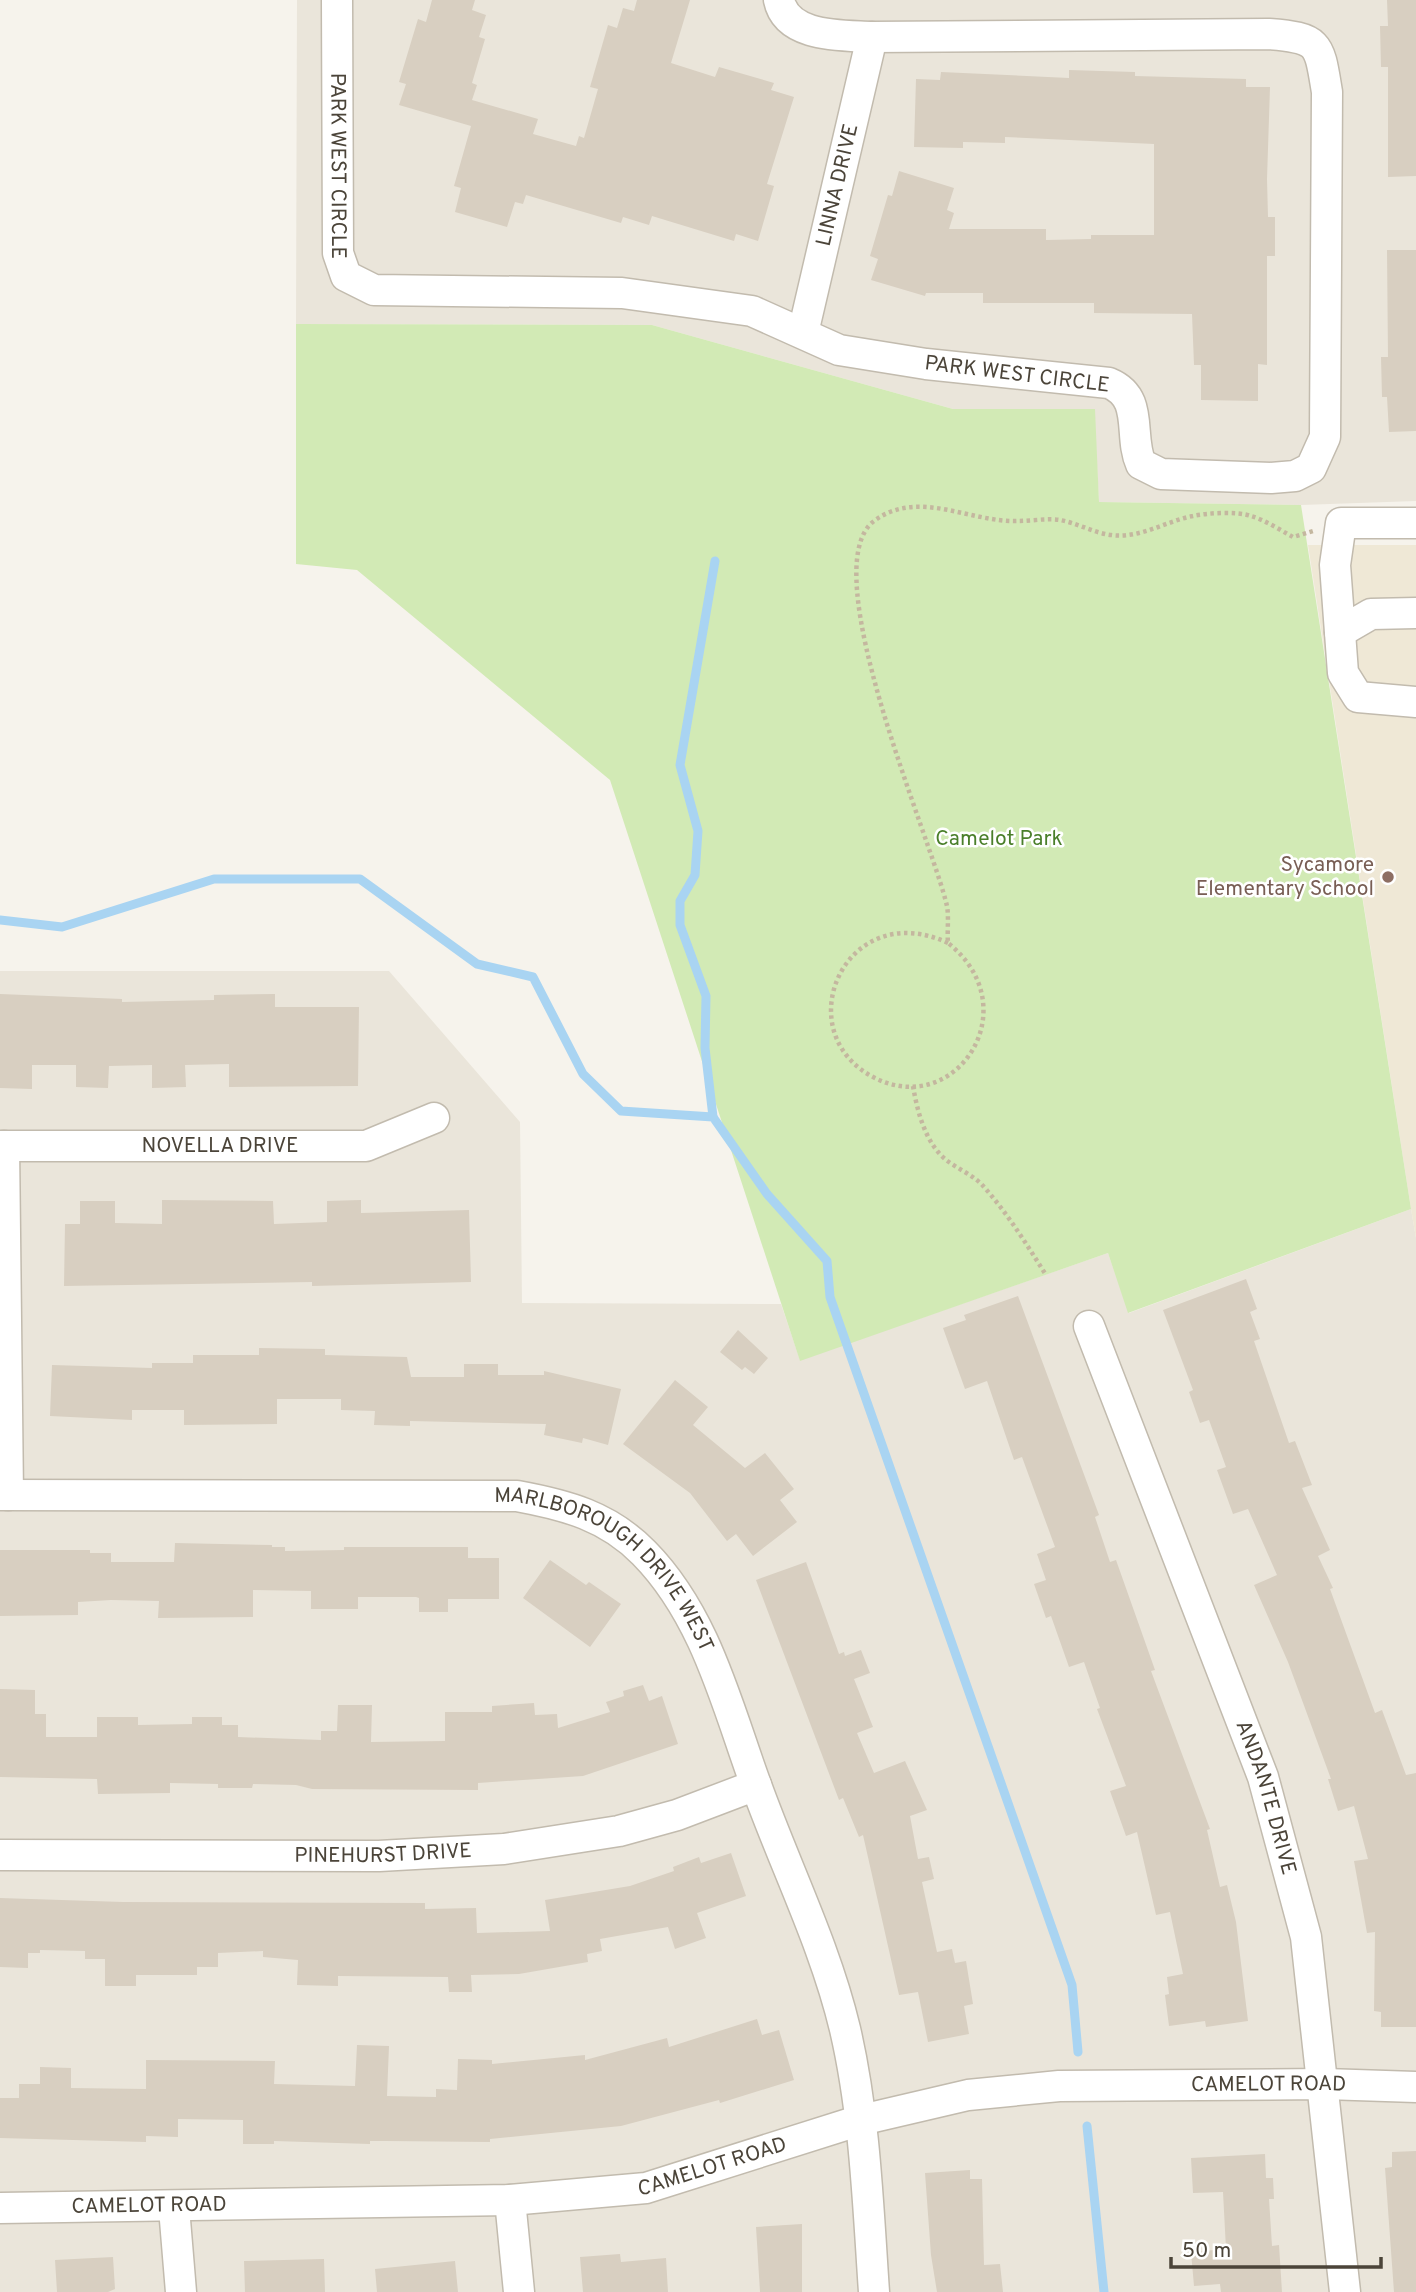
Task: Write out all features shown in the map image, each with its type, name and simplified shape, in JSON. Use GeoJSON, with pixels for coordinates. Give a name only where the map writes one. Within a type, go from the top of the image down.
{"type":"FeatureCollection","features":[{"type":"Feature","properties":{"kind":"street","name":"PARK WEST CIRCLE"},"geometry":{"type":"LineString","coordinates":[[337,0],[338,253],[346,276],[374,290],[402,293],[622,293],[752,311],[839,350],[926,364],[1109,383],[1121,388],[1134,408],[1135,452],[1140,464],[1161,474],[1271,478],[1295,476],[1311,468],[1325,437],[1327,92],[1322,60],[1313,42],[1301,37],[1269,34],[872,37],[818,33],[791,20],[781,8],[779,0]]}},
{"type":"Feature","properties":{"kind":"street","name":"LINNA DRIVE"},"geometry":{"type":"LineString","coordinates":[[803,333],[872,37]]}},
{"type":"Feature","properties":{"kind":"street"},"geometry":{"type":"LineString","coordinates":[[1416,523],[1341,523],[1335,565],[1343,673],[1358,697],[1416,702]]}},
{"type":"Feature","properties":{"kind":"street"},"geometry":{"type":"LineString","coordinates":[[1340,632],[1371,614],[1416,613]]}},
{"type":"Feature","properties":{"kind":"street","name":"NOVELLA DRIVE"},"geometry":{"type":"LineString","coordinates":[[2,1146],[366,1146],[434,1118]]}},
{"type":"Feature","properties":{"kind":"street"},"geometry":{"type":"LineString","coordinates":[[2,1146],[4,1495]]}},
{"type":"Feature","properties":{"kind":"street","name":"ANDANTE DRIVE"},"geometry":{"type":"LineString","coordinates":[[1089,1326],[1263,1777],[1306,1937],[1325,2084],[1345,2292]]}},
{"type":"Feature","properties":{"kind":"street","name":"MARLBOROUGH DRIVE WEST"},"geometry":{"type":"LineString","coordinates":[[4,1495],[517,1496],[561,1504],[590,1514],[620,1532],[645,1554],[697,1628],[718,1675],[756,1785],[829,1975],[845,2029],[861,2120],[874,2292]]}},
{"type":"Feature","properties":{"kind":"street","name":"PINEHURST DRIVE"},"geometry":{"type":"LineString","coordinates":[[0,1855],[379,1856],[505,1849],[619,1831],[677,1815],[756,1785]]}},
{"type":"Feature","properties":{"kind":"street","name":"CAMELOT ROAD"},"geometry":{"type":"LineString","coordinates":[[0,2208],[174,2208],[510,2200],[646,2188],[861,2120],[968,2095],[1059,2086],[1325,2084],[1416,2087]]}},
{"type":"Feature","properties":{"kind":"street"},"geometry":{"type":"LineString","coordinates":[[510,2200],[519,2292]]}},
{"type":"Feature","properties":{"kind":"street"},"geometry":{"type":"LineString","coordinates":[[174,2208],[181,2292]]}},
{"type":"Feature","properties":{"kind":"path"},"geometry":{"type":"LineString","coordinates":[[948,943],[948,909],[929,846],[894,754],[864,635],[858,595],[859,554],[863,534],[874,521],[898,510],[936,506],[1002,522],[1059,519],[1111,536],[1140,533],[1194,515],[1249,515],[1293,537],[1341,523]]}},
{"type":"Feature","properties":{"kind":"path"},"geometry":{"type":"LineString","coordinates":[[896,932],[914,932],[948,943],[964,955],[983,989],[983,1027],[970,1054],[950,1074],[913,1086],[878,1080],[849,1058],[834,1026],[831,1008],[834,990],[850,958],[879,937],[896,932]]}},
{"type":"Feature","properties":{"kind":"path"},"geometry":{"type":"LineString","coordinates":[[913,1086],[917,1109],[928,1135],[943,1157],[983,1184],[1023,1237],[1046,1275]]}},
{"type":"Feature","properties":{"kind":"shaded area"},"geometry":{"type":"Polygon","coordinates":[[[297,0],[1416,0],[1416,501],[1301,505],[1099,502],[1094,409],[953,409],[652,325],[296,324],[297,0]]]}},
{"type":"Feature","properties":{"kind":"shaded area","name":"Sycamore Elementary School"},"geometry":{"type":"Polygon","coordinates":[[[1308,545],[1416,545],[1416,1238],[1411,1209],[1308,545]]]}},
{"type":"Feature","properties":{"kind":"shaded area"},"geometry":{"type":"Polygon","coordinates":[[[0,971],[389,971],[520,1122],[522,1303],[781,1304],[800,1360],[1108,1253],[1129,1313],[1411,1209],[1416,1238],[1416,2292],[0,2292],[0,971]]]}},
{"type":"Feature","properties":{"kind":"green space","name":"Camelot Park"},"geometry":{"type":"Polygon","coordinates":[[[296,324],[652,325],[953,409],[1095,409],[1099,502],[1301,505],[1411,1209],[1128,1313],[1108,1253],[800,1361],[610,780],[357,570],[296,564],[296,324]]]}},
{"type":"Feature","properties":{"kind":"building"},"geometry":{"type":"Polygon","coordinates":[[[432,0],[475,0],[472,10],[486,15],[479,37],[485,39],[472,83],[477,85],[472,100],[538,119],[533,134],[576,146],[579,136],[584,138],[598,89],[590,87],[608,25],[617,28],[623,8],[634,11],[637,0],[690,0],[671,63],[715,77],[719,67],[774,83],[771,90],[794,97],[767,184],[774,186],[758,241],[736,234],[734,241],[652,216],[649,225],[623,217],[621,223],[526,195],[523,204],[515,202],[507,227],[455,212],[461,188],[454,186],[471,126],[399,105],[406,84],[399,82],[418,19],[426,22],[432,0]]]}},
{"type":"Feature","properties":{"kind":"building"},"geometry":{"type":"Polygon","coordinates":[[[1387,0],[1416,0],[1416,176],[1388,177],[1388,67],[1381,67],[1380,26],[1388,26],[1387,0]]]}},
{"type":"Feature","properties":{"kind":"building"},"geometry":{"type":"Polygon","coordinates":[[[1069,70],[1135,72],[1135,76],[1246,79],[1246,87],[1270,87],[1268,217],[1275,217],[1275,256],[1267,256],[1267,365],[1258,364],[1258,401],[1201,400],[1201,365],[1194,365],[1192,314],[1094,313],[1094,303],[983,303],[983,293],[926,293],[925,296],[871,280],[878,259],[870,256],[888,195],[892,196],[899,171],[954,188],[947,210],[954,213],[949,229],[1046,229],[1046,240],[1091,239],[1091,235],[1154,235],[1154,144],[1005,137],[1005,143],[963,142],[963,148],[914,147],[916,79],[940,80],[941,72],[1069,78],[1069,70]]]}},
{"type":"Feature","properties":{"kind":"building"},"geometry":{"type":"Polygon","coordinates":[[[1387,250],[1416,250],[1416,431],[1389,432],[1387,397],[1382,397],[1381,357],[1388,357],[1387,250]]]}},
{"type":"Feature","properties":{"kind":"building"},"geometry":{"type":"Polygon","coordinates":[[[0,994],[122,999],[122,1002],[214,1000],[214,995],[275,994],[275,1007],[359,1007],[358,1086],[229,1087],[229,1064],[185,1065],[186,1087],[152,1088],[152,1065],[109,1066],[108,1088],[76,1087],[76,1065],[32,1065],[32,1089],[0,1088],[0,994]]]}},
{"type":"Feature","properties":{"kind":"building"},"geometry":{"type":"Polygon","coordinates":[[[162,1200],[273,1201],[274,1224],[327,1222],[327,1201],[361,1200],[361,1213],[469,1210],[471,1282],[312,1286],[312,1282],[64,1286],[65,1224],[80,1224],[80,1201],[115,1201],[115,1223],[162,1224],[162,1200]]]}},
{"type":"Feature","properties":{"kind":"building"},"geometry":{"type":"Polygon","coordinates":[[[1246,1279],[1257,1309],[1250,1312],[1260,1339],[1254,1341],[1289,1443],[1295,1441],[1312,1485],[1302,1488],[1330,1550],[1318,1556],[1333,1588],[1330,1589],[1375,1713],[1382,1710],[1406,1775],[1416,1773],[1416,2027],[1381,2027],[1381,2012],[1374,2011],[1375,1932],[1367,1933],[1354,1861],[1368,1859],[1354,1806],[1338,1811],[1328,1779],[1331,1779],[1288,1662],[1254,1585],[1277,1575],[1248,1509],[1233,1514],[1217,1470],[1226,1467],[1209,1420],[1200,1423],[1189,1392],[1193,1390],[1163,1310],[1246,1279]]]}},
{"type":"Feature","properties":{"kind":"building"},"geometry":{"type":"Polygon","coordinates":[[[1018,1296],[1099,1515],[1095,1517],[1110,1562],[1116,1560],[1155,1670],[1151,1671],[1210,1829],[1207,1830],[1220,1887],[1227,1885],[1236,1922],[1248,2021],[1206,2027],[1205,2021],[1169,2026],[1165,1995],[1169,1994],[1167,1977],[1183,1974],[1170,1912],[1156,1915],[1137,1832],[1126,1836],[1110,1791],[1126,1786],[1097,1709],[1100,1708],[1084,1662],[1069,1667],[1051,1616],[1046,1618],[1034,1584],[1046,1580],[1037,1554],[1055,1547],[1022,1457],[1014,1460],[987,1381],[965,1389],[943,1328],[966,1320],[964,1315],[1018,1296]]]}},
{"type":"Feature","properties":{"kind":"building"},"geometry":{"type":"Polygon","coordinates":[[[738,1330],[768,1358],[754,1374],[745,1367],[742,1370],[720,1352],[738,1330]]]}},
{"type":"Feature","properties":{"kind":"building"},"geometry":{"type":"Polygon","coordinates":[[[259,1348],[325,1349],[325,1355],[407,1357],[411,1377],[464,1377],[464,1364],[498,1364],[498,1375],[544,1375],[544,1371],[621,1389],[608,1445],[583,1438],[582,1443],[544,1435],[546,1424],[410,1421],[410,1426],[374,1425],[375,1411],[341,1410],[341,1399],[277,1399],[277,1424],[184,1425],[184,1410],[132,1410],[132,1420],[50,1416],[52,1365],[152,1368],[152,1363],[193,1363],[193,1355],[259,1355],[259,1348]]]}},
{"type":"Feature","properties":{"kind":"building"},"geometry":{"type":"Polygon","coordinates":[[[675,1380],[708,1407],[693,1425],[745,1468],[765,1453],[794,1489],[780,1500],[797,1522],[753,1556],[736,1534],[727,1541],[690,1493],[623,1444],[675,1380]]]}},
{"type":"Feature","properties":{"kind":"building"},"geometry":{"type":"Polygon","coordinates":[[[175,1543],[272,1545],[285,1547],[285,1551],[344,1550],[344,1547],[468,1547],[468,1558],[499,1558],[499,1599],[448,1599],[448,1612],[419,1612],[419,1598],[416,1597],[358,1597],[358,1609],[311,1609],[311,1591],[253,1590],[253,1617],[158,1618],[159,1601],[111,1600],[78,1602],[78,1615],[0,1616],[0,1550],[90,1550],[90,1553],[111,1553],[111,1562],[174,1562],[175,1543]]]}},
{"type":"Feature","properties":{"kind":"building"},"geometry":{"type":"Polygon","coordinates":[[[550,1560],[586,1585],[589,1582],[621,1604],[590,1647],[523,1598],[550,1560]]]}},
{"type":"Feature","properties":{"kind":"building"},"geometry":{"type":"Polygon","coordinates":[[[806,1562],[839,1654],[844,1652],[845,1656],[861,1650],[870,1673],[854,1679],[873,1727],[857,1733],[874,1773],[905,1761],[927,1810],[910,1816],[918,1859],[929,1857],[934,1879],[922,1882],[937,1952],[952,1949],[955,1963],[966,1961],[973,2004],[964,2006],[969,2034],[928,2042],[918,1992],[899,1995],[863,1835],[859,1837],[843,1798],[839,1800],[756,1580],[806,1562]]]}},
{"type":"Feature","properties":{"kind":"building"},"geometry":{"type":"Polygon","coordinates":[[[643,1685],[649,1701],[662,1696],[678,1744],[583,1776],[478,1783],[478,1790],[312,1789],[296,1785],[253,1784],[252,1788],[218,1788],[218,1784],[170,1783],[170,1793],[98,1794],[97,1779],[0,1777],[0,1689],[35,1690],[35,1714],[46,1714],[46,1737],[97,1737],[97,1717],[138,1717],[138,1725],[192,1724],[192,1717],[222,1717],[222,1725],[238,1725],[238,1737],[321,1740],[321,1731],[337,1731],[338,1705],[372,1705],[371,1742],[445,1741],[445,1712],[492,1712],[492,1706],[534,1703],[535,1715],[557,1714],[558,1728],[610,1712],[606,1702],[624,1696],[623,1691],[643,1685]]]}},
{"type":"Feature","properties":{"kind":"building"},"geometry":{"type":"Polygon","coordinates":[[[731,1853],[746,1896],[697,1913],[706,1938],[675,1949],[668,1927],[600,1939],[602,1951],[587,1954],[588,1962],[519,1974],[471,1975],[472,1992],[449,1992],[448,1977],[338,1976],[338,1986],[297,1985],[298,1960],[263,1957],[263,1951],[218,1953],[218,1967],[197,1967],[197,1975],[136,1975],[136,1986],[105,1986],[105,1959],[85,1959],[85,1951],[40,1950],[40,1953],[28,1953],[28,1968],[0,1967],[0,1898],[123,1902],[425,1903],[425,1909],[476,1908],[477,1933],[550,1931],[545,1900],[630,1886],[674,1871],[673,1867],[699,1857],[701,1863],[731,1853]]]}},
{"type":"Feature","properties":{"kind":"building"},"geometry":{"type":"Polygon","coordinates":[[[757,2019],[762,2035],[779,2030],[794,2080],[720,2103],[719,2100],[621,2126],[490,2139],[490,2142],[370,2141],[370,2144],[274,2141],[274,2144],[243,2144],[243,2120],[178,2119],[178,2137],[146,2136],[146,2142],[0,2138],[0,2098],[19,2098],[19,2084],[40,2084],[40,2067],[71,2068],[71,2088],[146,2089],[146,2060],[275,2061],[274,2084],[355,2086],[357,2045],[389,2046],[387,2096],[436,2097],[436,2089],[457,2090],[458,2059],[492,2060],[492,2064],[585,2055],[585,2060],[667,2038],[669,2047],[757,2019]]]}},
{"type":"Feature","properties":{"kind":"building"},"geometry":{"type":"Polygon","coordinates":[[[1416,2151],[1416,2292],[1394,2292],[1385,2168],[1392,2167],[1392,2152],[1416,2151]]]}},
{"type":"Feature","properties":{"kind":"building"},"geometry":{"type":"Polygon","coordinates":[[[1265,2154],[1266,2178],[1273,2178],[1274,2199],[1269,2199],[1272,2246],[1279,2245],[1282,2292],[1221,2292],[1220,2284],[1194,2286],[1191,2252],[1226,2249],[1223,2192],[1193,2193],[1191,2158],[1265,2154]]]}},
{"type":"Feature","properties":{"kind":"building"},"geometry":{"type":"Polygon","coordinates":[[[970,2170],[970,2179],[982,2179],[984,2265],[1000,2264],[1003,2292],[937,2292],[931,2255],[925,2173],[970,2170]]]}},
{"type":"Feature","properties":{"kind":"building"},"geometry":{"type":"Polygon","coordinates":[[[802,2224],[802,2292],[760,2292],[756,2227],[802,2224]]]}},
{"type":"Feature","properties":{"kind":"building"},"geometry":{"type":"Polygon","coordinates":[[[620,2254],[621,2262],[666,2258],[668,2292],[583,2292],[580,2257],[620,2254]]]}},
{"type":"Feature","properties":{"kind":"building"},"geometry":{"type":"Polygon","coordinates":[[[113,2257],[115,2289],[108,2292],[57,2292],[55,2260],[113,2257]]]}},
{"type":"Feature","properties":{"kind":"building"},"geometry":{"type":"Polygon","coordinates":[[[324,2259],[325,2292],[245,2292],[244,2261],[324,2259]]]}},
{"type":"Feature","properties":{"kind":"building"},"geometry":{"type":"Polygon","coordinates":[[[455,2261],[458,2292],[377,2292],[375,2269],[455,2261]]]}},
{"type":"Feature","properties":{"kind":"waterway"},"geometry":{"type":"LineString","coordinates":[[713,1117],[705,1048],[706,996],[680,925],[680,901],[695,875],[698,831],[680,765],[715,561]]}},
{"type":"Feature","properties":{"kind":"waterway"},"geometry":{"type":"LineString","coordinates":[[0,920],[62,927],[214,879],[360,879],[477,964],[533,977],[583,1074],[621,1111],[713,1117],[767,1194],[827,1261],[830,1297],[1072,1985],[1078,2052]]}},
{"type":"Feature","properties":{"kind":"waterway"},"geometry":{"type":"LineString","coordinates":[[1087,2126],[1104,2292]]}},
{"type":"Feature","properties":{"kind":"place","name":"Sycamore Elementary School"},"geometry":{"type":"Point","coordinates":[1388,877]}}]}
